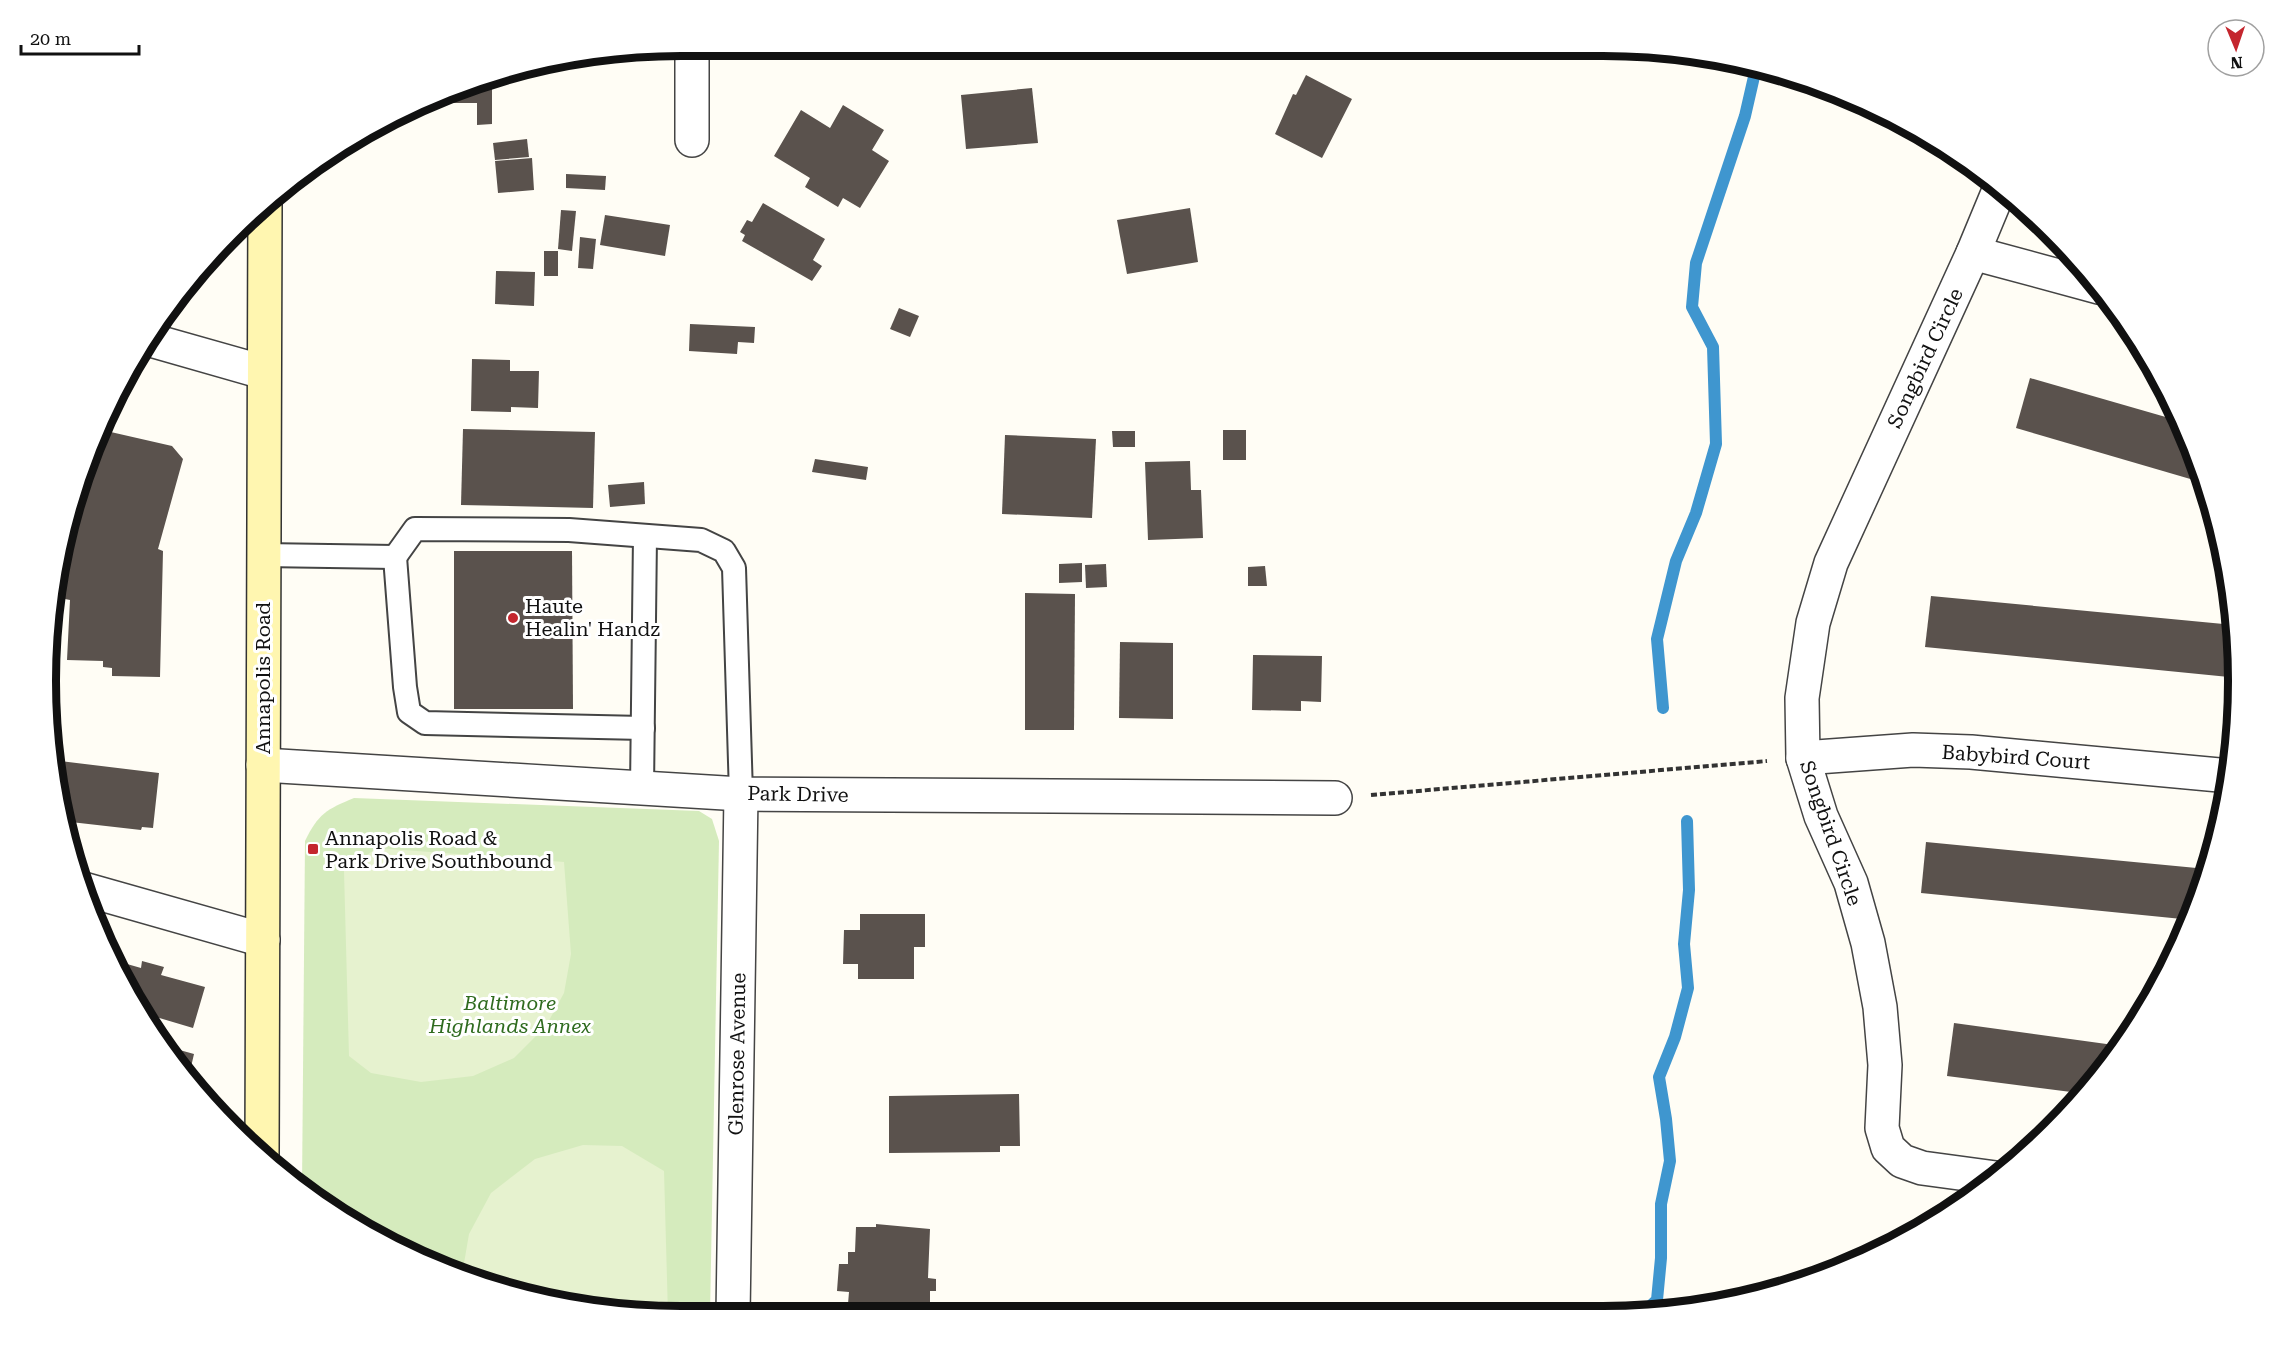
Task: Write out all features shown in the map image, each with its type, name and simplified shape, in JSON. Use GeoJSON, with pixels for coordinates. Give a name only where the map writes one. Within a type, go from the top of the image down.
{"type":"FeatureCollection","features":[{"type":"Feature","properties":{"kind":"main road","name":"Annapolis Road"},"geometry":{"type":"LineString","coordinates":[[262,1144],[265,214]]}},
{"type":"Feature","properties":{"kind":"street"},"geometry":{"type":"LineString","coordinates":[[692,56],[692,140]]}},
{"type":"Feature","properties":{"kind":"street","name":"Songbird Circle"},"geometry":{"type":"LineString","coordinates":[[1984,1176],[1922,1168],[1902,1161],[1888,1148],[1882,1128],[1885,1065],[1880,1007],[1868,943],[1851,883],[1821,816],[1803,758],[1802,698],[1813,624],[1831,563],[1973,253],[1997,195]]}},
{"type":"Feature","properties":{"kind":"street"},"geometry":{"type":"LineString","coordinates":[[1973,253],[2086,284]]}},
{"type":"Feature","properties":{"kind":"street"},"geometry":{"type":"LineString","coordinates":[[156,341],[263,372]]}},
{"type":"Feature","properties":{"kind":"street","name":"Babybird Court"},"geometry":{"type":"LineString","coordinates":[[1803,758],[1913,750],[1971,752],[2221,775]]}},
{"type":"Feature","properties":{"kind":"street","name":"Park Drive"},"geometry":{"type":"LineString","coordinates":[[263,765],[741,794],[1335,798]]}},
{"type":"Feature","properties":{"kind":"street","name":"Glenrose Avenue"},"geometry":{"type":"LineString","coordinates":[[733,1306],[741,794]]}},
{"type":"Feature","properties":{"kind":"street"},"geometry":{"type":"LineString","coordinates":[[93,892],[263,940]]}},
{"type":"Feature","properties":{"kind":"lane"},"geometry":{"type":"LineString","coordinates":[[643,728],[425,723],[408,712],[395,557],[415,529],[569,530],[702,540],[724,551],[734,568],[741,794]]}},
{"type":"Feature","properties":{"kind":"lane"},"geometry":{"type":"LineString","coordinates":[[642,788],[645,536]]}},
{"type":"Feature","properties":{"kind":"lane"},"geometry":{"type":"LineString","coordinates":[[263,555],[395,557]]}},
{"type":"Feature","properties":{"kind":"path"},"geometry":{"type":"LineString","coordinates":[[1335,798],[1803,758]]}},
{"type":"Feature","properties":{"kind":"green space","name":"Baltimore Highlands Annex"},"geometry":{"type":"Polygon","coordinates":[[[354,798],[699,811],[712,819],[719,841],[710,1306],[599,1300],[519,1284],[480,1272],[441,1258],[368,1222],[302,1178],[305,841],[319,818],[354,798]]]}},
{"type":"Feature","properties":{"kind":"green space"},"geometry":{"type":"Polygon","coordinates":[[[377,848],[564,862],[571,954],[564,993],[546,1026],[514,1058],[473,1076],[421,1082],[371,1073],[349,1056],[344,871],[377,848]]]}},
{"type":"Feature","properties":{"kind":"green space"},"geometry":{"type":"Polygon","coordinates":[[[583,1145],[622,1146],[664,1171],[668,1305],[599,1300],[559,1293],[519,1284],[464,1266],[469,1234],[491,1193],[535,1159],[583,1145]]]}},
{"type":"Feature","properties":{"kind":"building"},"geometry":{"type":"Polygon","coordinates":[[[1306,75],[1352,99],[1322,158],[1275,134],[1293,94],[1296,95],[1306,75]]]}},
{"type":"Feature","properties":{"kind":"building"},"geometry":{"type":"Polygon","coordinates":[[[492,85],[492,124],[477,125],[477,103],[441,103],[492,85]]]}},
{"type":"Feature","properties":{"kind":"building"},"geometry":{"type":"Polygon","coordinates":[[[1032,88],[1038,143],[966,149],[961,95],[1032,88]]]}},
{"type":"Feature","properties":{"kind":"building"},"geometry":{"type":"Polygon","coordinates":[[[843,105],[884,130],[872,150],[889,161],[860,208],[843,198],[838,207],[805,187],[810,178],[774,156],[801,110],[830,128],[843,105]]]}},
{"type":"Feature","properties":{"kind":"building"},"geometry":{"type":"Polygon","coordinates":[[[527,139],[529,157],[495,160],[493,143],[527,139]]]}},
{"type":"Feature","properties":{"kind":"building"},"geometry":{"type":"Polygon","coordinates":[[[532,158],[534,190],[498,193],[495,161],[532,158]]]}},
{"type":"Feature","properties":{"kind":"building"},"geometry":{"type":"Polygon","coordinates":[[[566,174],[606,176],[605,190],[566,188],[566,174]]]}},
{"type":"Feature","properties":{"kind":"building"},"geometry":{"type":"Polygon","coordinates":[[[763,203],[825,239],[813,260],[822,266],[812,281],[742,241],[745,235],[740,232],[747,220],[752,222],[763,203]]]}},
{"type":"Feature","properties":{"kind":"building"},"geometry":{"type":"Polygon","coordinates":[[[1190,208],[1198,262],[1127,274],[1117,220],[1190,208]]]}},
{"type":"Feature","properties":{"kind":"building"},"geometry":{"type":"Polygon","coordinates":[[[561,210],[576,211],[572,251],[558,249],[561,210]]]}},
{"type":"Feature","properties":{"kind":"building"},"geometry":{"type":"Polygon","coordinates":[[[605,215],[670,225],[665,256],[600,245],[605,215]]]}},
{"type":"Feature","properties":{"kind":"building"},"geometry":{"type":"Polygon","coordinates":[[[580,237],[596,239],[593,269],[578,268],[580,237]]]}},
{"type":"Feature","properties":{"kind":"building"},"geometry":{"type":"Polygon","coordinates":[[[544,251],[558,251],[558,276],[544,276],[544,251]]]}},
{"type":"Feature","properties":{"kind":"building"},"geometry":{"type":"Polygon","coordinates":[[[496,271],[535,272],[534,306],[495,304],[496,271]]]}},
{"type":"Feature","properties":{"kind":"building"},"geometry":{"type":"Polygon","coordinates":[[[899,308],[919,316],[910,337],[890,329],[899,308]]]}},
{"type":"Feature","properties":{"kind":"building"},"geometry":{"type":"Polygon","coordinates":[[[690,324],[755,327],[754,343],[738,342],[737,354],[689,351],[690,324]]]}},
{"type":"Feature","properties":{"kind":"building"},"geometry":{"type":"Polygon","coordinates":[[[472,359],[510,360],[510,371],[539,371],[538,408],[511,407],[511,412],[471,411],[472,359]]]}},
{"type":"Feature","properties":{"kind":"building"},"geometry":{"type":"Polygon","coordinates":[[[2030,378],[2171,418],[2195,480],[2016,428],[2030,378]]]}},
{"type":"Feature","properties":{"kind":"building"},"geometry":{"type":"Polygon","coordinates":[[[463,429],[595,432],[593,508],[461,505],[463,429]]]}},
{"type":"Feature","properties":{"kind":"building"},"geometry":{"type":"Polygon","coordinates":[[[1223,430],[1246,430],[1246,460],[1223,460],[1223,430]]]}},
{"type":"Feature","properties":{"kind":"building"},"geometry":{"type":"Polygon","coordinates":[[[107,431],[172,446],[183,459],[158,549],[163,551],[160,677],[112,676],[112,668],[103,667],[103,661],[67,660],[70,600],[65,599],[65,589],[63,589],[77,519],[107,431]]]}},
{"type":"Feature","properties":{"kind":"building"},"geometry":{"type":"Polygon","coordinates":[[[1112,431],[1135,431],[1135,447],[1113,447],[1112,431]]]}},
{"type":"Feature","properties":{"kind":"building"},"geometry":{"type":"Polygon","coordinates":[[[1005,435],[1096,439],[1092,518],[1002,514],[1005,435]]]}},
{"type":"Feature","properties":{"kind":"building"},"geometry":{"type":"Polygon","coordinates":[[[815,459],[868,467],[866,480],[812,472],[815,459]]]}},
{"type":"Feature","properties":{"kind":"building"},"geometry":{"type":"Polygon","coordinates":[[[1190,461],[1191,490],[1201,490],[1203,538],[1148,540],[1145,462],[1190,461]]]}},
{"type":"Feature","properties":{"kind":"building"},"geometry":{"type":"Polygon","coordinates":[[[644,482],[645,504],[610,507],[608,485],[644,482]]]}},
{"type":"Feature","properties":{"kind":"building"},"geometry":{"type":"Polygon","coordinates":[[[454,551],[572,551],[573,709],[454,709],[454,551]]]}},
{"type":"Feature","properties":{"kind":"building"},"geometry":{"type":"Polygon","coordinates":[[[1082,563],[1082,582],[1059,583],[1059,564],[1082,563]]]}},
{"type":"Feature","properties":{"kind":"building"},"geometry":{"type":"Polygon","coordinates":[[[1106,564],[1107,587],[1086,588],[1085,565],[1106,564]]]}},
{"type":"Feature","properties":{"kind":"building"},"geometry":{"type":"Polygon","coordinates":[[[1265,566],[1267,586],[1248,586],[1248,567],[1265,566]]]}},
{"type":"Feature","properties":{"kind":"building"},"geometry":{"type":"Polygon","coordinates":[[[1025,593],[1075,594],[1074,730],[1025,730],[1025,593]]]}},
{"type":"Feature","properties":{"kind":"building"},"geometry":{"type":"Polygon","coordinates":[[[1931,596],[2225,624],[2228,677],[1925,647],[1931,596]]]}},
{"type":"Feature","properties":{"kind":"building"},"geometry":{"type":"Polygon","coordinates":[[[1120,642],[1173,643],[1173,719],[1119,718],[1120,642]]]}},
{"type":"Feature","properties":{"kind":"building"},"geometry":{"type":"Polygon","coordinates":[[[1253,655],[1322,656],[1321,702],[1301,701],[1301,711],[1252,710],[1253,655]]]}},
{"type":"Feature","properties":{"kind":"building"},"geometry":{"type":"Polygon","coordinates":[[[59,744],[63,745],[61,758],[59,744]]]}},
{"type":"Feature","properties":{"kind":"building"},"geometry":{"type":"Polygon","coordinates":[[[61,761],[159,773],[153,828],[142,827],[141,830],[73,822],[61,761]]]}},
{"type":"Feature","properties":{"kind":"building"},"geometry":{"type":"Polygon","coordinates":[[[1926,842],[2199,868],[2181,919],[1921,893],[1926,842]]]}},
{"type":"Feature","properties":{"kind":"building"},"geometry":{"type":"Polygon","coordinates":[[[860,914],[925,914],[925,947],[914,947],[914,979],[858,979],[858,964],[843,964],[844,930],[860,930],[860,914]]]}},
{"type":"Feature","properties":{"kind":"building"},"geometry":{"type":"Polygon","coordinates":[[[142,961],[164,967],[161,975],[205,987],[193,1028],[154,1016],[123,963],[141,968],[142,961]]]}},
{"type":"Feature","properties":{"kind":"building"},"geometry":{"type":"Polygon","coordinates":[[[1954,1023],[2111,1045],[2074,1092],[1947,1076],[1954,1023]]]}},
{"type":"Feature","properties":{"kind":"building"},"geometry":{"type":"Polygon","coordinates":[[[176,1049],[194,1054],[191,1068],[176,1049]]]}},
{"type":"Feature","properties":{"kind":"building"},"geometry":{"type":"Polygon","coordinates":[[[1019,1094],[1020,1146],[1000,1146],[1000,1152],[889,1153],[889,1096],[1019,1094]]]}},
{"type":"Feature","properties":{"kind":"building"},"geometry":{"type":"Polygon","coordinates":[[[876,1224],[930,1229],[928,1278],[936,1279],[936,1291],[930,1291],[930,1306],[855,1306],[855,1304],[848,1304],[849,1292],[837,1291],[839,1264],[848,1264],[848,1252],[855,1252],[856,1227],[876,1227],[876,1224]]]}},
{"type":"Feature","properties":{"kind":"waterway"},"geometry":{"type":"LineString","coordinates":[[1663,708],[1657,639],[1676,561],[1696,513],[1716,444],[1713,347],[1692,307],[1696,263],[1745,116],[1754,75]]}},
{"type":"Feature","properties":{"kind":"waterway"},"geometry":{"type":"LineString","coordinates":[[1654,1303],[1657,1300],[1661,1258],[1661,1204],[1670,1161],[1659,1077],[1675,1037],[1688,988],[1684,944],[1689,890],[1687,821]]}},
{"type":"Feature","properties":{"kind":"place","name":"Haute Healin' Handz"},"geometry":{"type":"Point","coordinates":[513,618]}},
{"type":"Feature","properties":{"kind":"place","name":"Annapolis Road & Park Drive Southbound"},"geometry":{"type":"Point","coordinates":[313,849]}}]}
